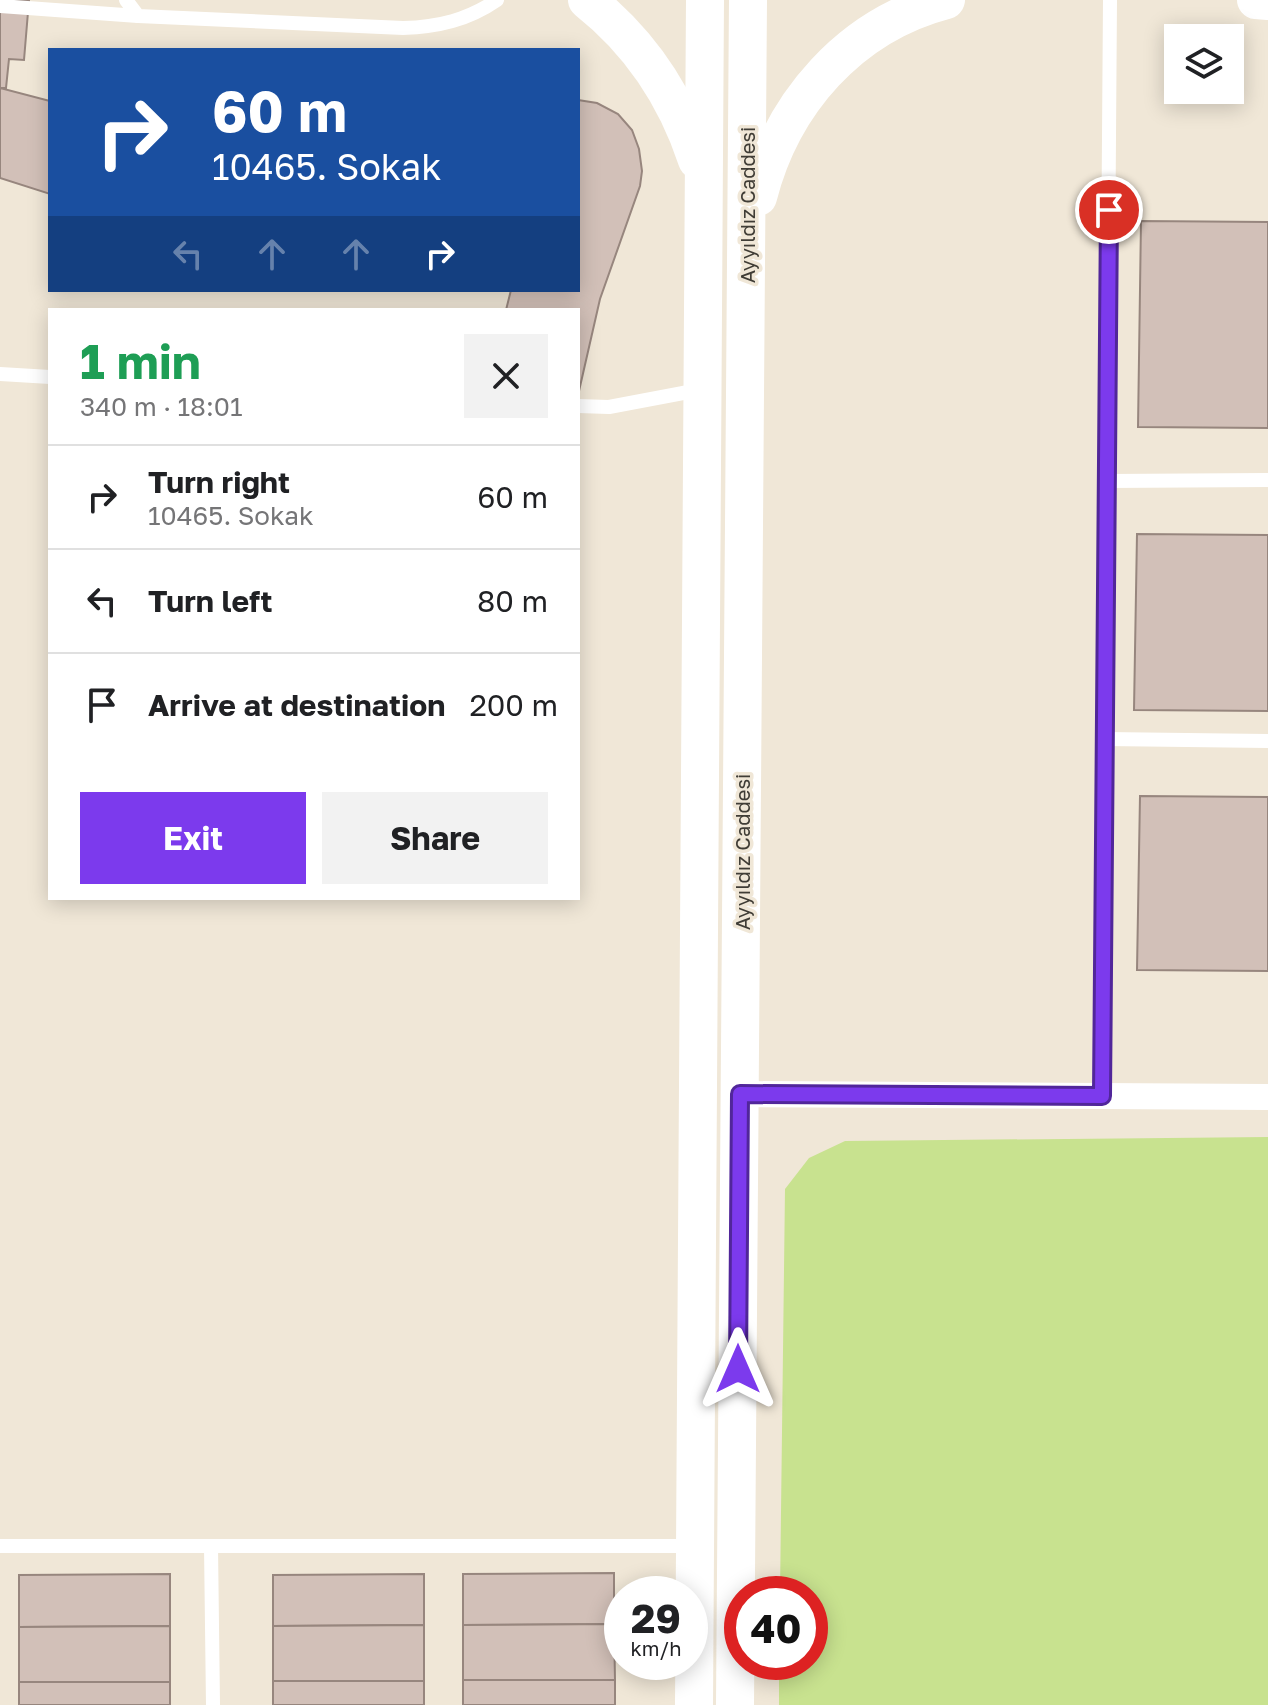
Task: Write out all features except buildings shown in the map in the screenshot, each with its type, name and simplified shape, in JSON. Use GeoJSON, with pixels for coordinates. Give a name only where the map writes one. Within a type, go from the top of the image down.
{"type":"FeatureCollection","features":[{"type":"Feature","properties":{"kind":"street"},"geometry":{"type":"LineString","coordinates":[[587,0],[635,44],[662,82],[686,127],[704,182]]}},
{"type":"Feature","properties":{"kind":"street","name":"Ayyıldız Caddesi"},"geometry":{"type":"LineString","coordinates":[[694,1705],[705,0]]}},
{"type":"Feature","properties":{"kind":"street","name":"Ayyıldız Caddesi"},"geometry":{"type":"LineString","coordinates":[[735,1705],[748,0]]}},
{"type":"Feature","properties":{"kind":"street"},"geometry":{"type":"LineString","coordinates":[[746,243],[775,144],[803,98],[858,44],[893,21],[946,0]]}},
{"type":"Feature","properties":{"kind":"street"},"geometry":{"type":"LineString","coordinates":[[1256,0],[1268,1]]}},
{"type":"Feature","properties":{"kind":"street"},"geometry":{"type":"LineString","coordinates":[[740,1094],[1268,1097]]}},
{"type":"Feature","properties":{"kind":"lane"},"geometry":{"type":"LineString","coordinates":[[126,0],[138,16]]}},
{"type":"Feature","properties":{"kind":"lane"},"geometry":{"type":"LineString","coordinates":[[0,6],[138,16],[432,27],[462,19],[497,0]]}},
{"type":"Feature","properties":{"kind":"lane"},"geometry":{"type":"LineString","coordinates":[[1102,1096],[1110,0]]}},
{"type":"Feature","properties":{"kind":"lane"},"geometry":{"type":"LineString","coordinates":[[0,374],[48,377]]}},
{"type":"Feature","properties":{"kind":"lane"},"geometry":{"type":"LineString","coordinates":[[580,406],[609,407],[703,389]]}},
{"type":"Feature","properties":{"kind":"lane"},"geometry":{"type":"LineString","coordinates":[[1107,481],[1268,480]]}},
{"type":"Feature","properties":{"kind":"lane"},"geometry":{"type":"LineString","coordinates":[[1105,739],[1268,741]]}},
{"type":"Feature","properties":{"kind":"lane"},"geometry":{"type":"LineString","coordinates":[[0,1546],[696,1546]]}},
{"type":"Feature","properties":{"kind":"lane"},"geometry":{"type":"LineString","coordinates":[[211,1546],[213,1705]]}},
{"type":"Feature","properties":{"kind":"green space"},"geometry":{"type":"Polygon","coordinates":[[[1268,1137],[1268,1705],[779,1705],[779,1680],[828,1680],[828,1576],[780,1576],[785,1189],[809,1158],[845,1141],[1268,1137]]]}},
{"type":"Feature","properties":{"kind":"route"},"geometry":{"type":"LineString","coordinates":[[738,1369],[740,1094],[1102,1096],[1109,210]]}}]}
